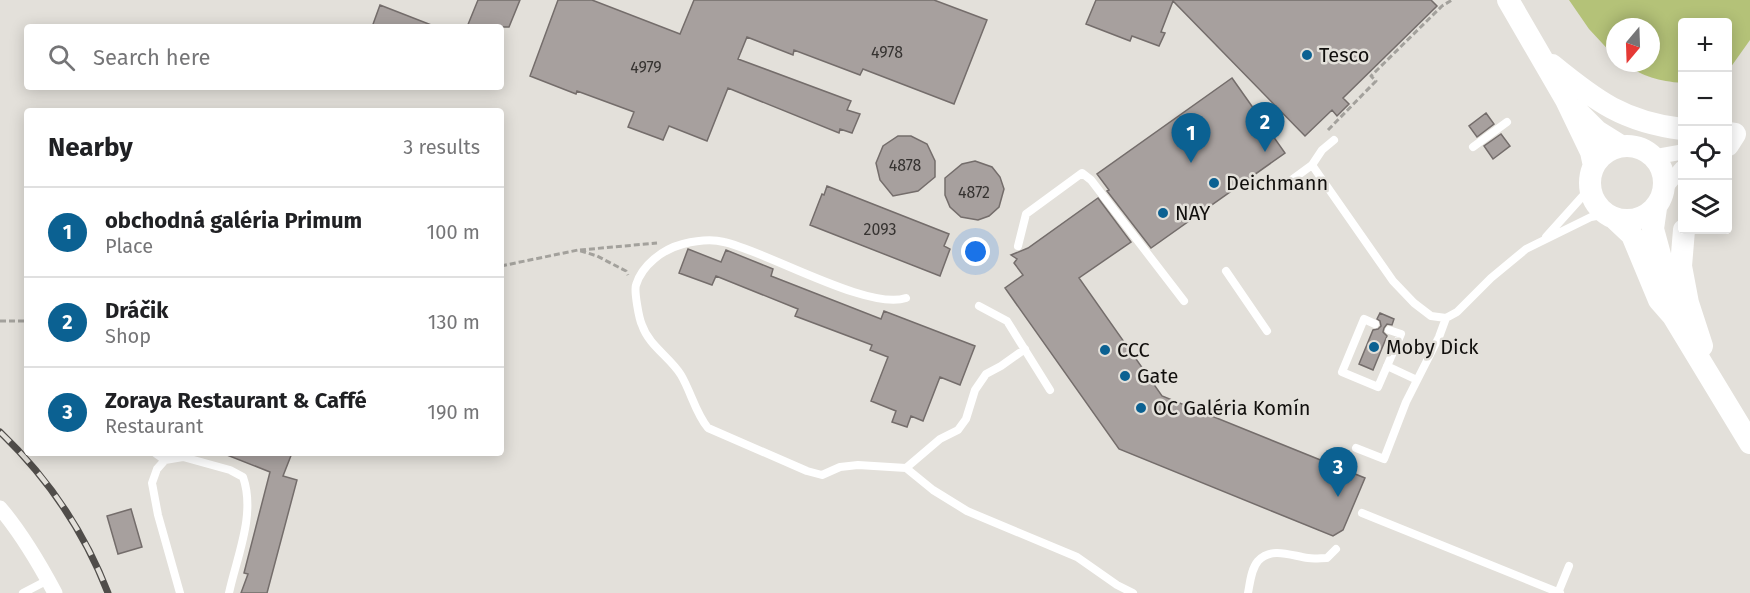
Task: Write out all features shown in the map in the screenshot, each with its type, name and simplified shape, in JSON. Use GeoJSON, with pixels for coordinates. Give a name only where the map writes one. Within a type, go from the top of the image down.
{"type":"FeatureCollection","features":[{"type":"Feature","properties":{"kind":"main road"},"geometry":{"type":"LineString","coordinates":[[1508,0],[1566,100],[1591,152],[1593,198],[1598,207],[1632,235],[1659,300],[1673,316],[1750,443]]}},
{"type":"Feature","properties":{"kind":"main road"},"geometry":{"type":"LineString","coordinates":[[1540,56],[1583,91],[1617,112],[1656,126],[1678,128]]}},
{"type":"Feature","properties":{"kind":"main road"},"geometry":{"type":"LineString","coordinates":[[1566,100],[1597,131],[1621,146],[1639,148],[1654,157],[1661,166],[1664,177],[1653,229],[1672,298],[1673,316]]}},
{"type":"Feature","properties":{"kind":"main road"},"geometry":{"type":"LineString","coordinates":[[1592,177],[1601,157],[1621,146]]}},
{"type":"Feature","properties":{"kind":"main road"},"geometry":{"type":"LineString","coordinates":[[1611,217],[1630,221],[1644,217],[1660,198]]}},
{"type":"Feature","properties":{"kind":"main road"},"geometry":{"type":"LineString","coordinates":[[1684,234],[1681,266],[1688,303],[1714,385]]}},
{"type":"Feature","properties":{"kind":"street"},"geometry":{"type":"LineString","coordinates":[[1654,157],[1678,153]]}},
{"type":"Feature","properties":{"kind":"street"},"geometry":{"type":"LineString","coordinates":[[1660,198],[1678,175]]}},
{"type":"Feature","properties":{"kind":"street"},"geometry":{"type":"LineString","coordinates":[[0,508],[11,521],[52,587]]}},
{"type":"Feature","properties":{"kind":"lane"},"geometry":{"type":"LineString","coordinates":[[1473,147],[1506,122]]}},
{"type":"Feature","properties":{"kind":"lane"},"geometry":{"type":"LineString","coordinates":[[1282,187],[1312,165],[1322,150],[1334,140]]}},
{"type":"Feature","properties":{"kind":"lane"},"geometry":{"type":"LineString","coordinates":[[1312,165],[1393,281],[1414,303],[1431,316],[1446,318],[1457,312],[1491,278],[1526,249],[1591,217],[1611,217]]}},
{"type":"Feature","properties":{"kind":"lane"},"geometry":{"type":"LineString","coordinates":[[1018,246],[1026,214],[1082,173],[1091,180],[1184,301]]}},
{"type":"Feature","properties":{"kind":"lane"},"geometry":{"type":"LineString","coordinates":[[1543,240],[1592,177]]}},
{"type":"Feature","properties":{"kind":"lane"},"geometry":{"type":"LineString","coordinates":[[906,298],[896,301],[864,295],[723,242],[681,244],[661,253],[644,270],[635,286],[642,325],[655,347],[680,373],[695,402],[699,418],[708,428],[807,471],[822,475],[840,467],[858,465],[906,468],[933,490],[967,511],[1077,557],[1117,585],[1133,593]]}},
{"type":"Feature","properties":{"kind":"lane"},"geometry":{"type":"LineString","coordinates":[[1226,271],[1267,331]]}},
{"type":"Feature","properties":{"kind":"lane"},"geometry":{"type":"LineString","coordinates":[[979,306],[1007,321],[1050,390]]}},
{"type":"Feature","properties":{"kind":"lane"},"geometry":{"type":"LineString","coordinates":[[1356,448],[1384,459],[1446,318]]}},
{"type":"Feature","properties":{"kind":"lane"},"geometry":{"type":"LineString","coordinates":[[1375,324],[1364,319],[1342,372],[1378,387],[1401,334],[1389,330]]}},
{"type":"Feature","properties":{"kind":"lane"},"geometry":{"type":"LineString","coordinates":[[906,468],[940,439],[958,430],[966,419],[975,390],[986,374],[1025,350]]}},
{"type":"Feature","properties":{"kind":"lane"},"geometry":{"type":"LineString","coordinates":[[1387,366],[1417,380]]}},
{"type":"Feature","properties":{"kind":"lane"},"geometry":{"type":"LineString","coordinates":[[159,456],[165,460]]}},
{"type":"Feature","properties":{"kind":"lane"},"geometry":{"type":"LineString","coordinates":[[180,593],[158,515],[152,483],[157,469],[165,460],[183,457],[230,470],[243,477],[248,492],[246,517],[229,593]]}},
{"type":"Feature","properties":{"kind":"lane"},"geometry":{"type":"LineString","coordinates":[[1362,513],[1559,593],[1569,566]]}},
{"type":"Feature","properties":{"kind":"lane"},"geometry":{"type":"LineString","coordinates":[[1248,593],[1258,562],[1268,555],[1281,552],[1309,558],[1327,558],[1336,549]]}},
{"type":"Feature","properties":{"kind":"lane"},"geometry":{"type":"LineString","coordinates":[[23,593],[52,587]]}},
{"type":"Feature","properties":{"kind":"path"},"geometry":{"type":"LineString","coordinates":[[1324,134],[1376,81],[1371,76],[1442,6],[1452,0]]}},
{"type":"Feature","properties":{"kind":"path"},"geometry":{"type":"LineString","coordinates":[[1268,182],[1277,176]]}},
{"type":"Feature","properties":{"kind":"path"},"geometry":{"type":"LineString","coordinates":[[504,265],[578,250],[652,242],[681,244]]}},
{"type":"Feature","properties":{"kind":"path"},"geometry":{"type":"LineString","coordinates":[[578,250],[597,256],[626,271],[635,286]]}},
{"type":"Feature","properties":{"kind":"path"},"geometry":{"type":"LineString","coordinates":[[0,321],[24,321]]}},
{"type":"Feature","properties":{"kind":"green space"},"geometry":{"type":"Polygon","coordinates":[[[1569,0],[1750,0],[1750,40],[1732,65],[1732,18],[1678,18],[1678,82],[1638,72],[1660,72],[1660,18],[1606,18],[1606,47],[1589,29],[1569,0]]]}},
{"type":"Feature","properties":{"kind":"building"},"geometry":{"type":"Polygon","coordinates":[[[478,0],[520,0],[509,27],[504,27],[504,24],[468,24],[478,0]]]}},
{"type":"Feature","properties":{"kind":"building"},"geometry":{"type":"Polygon","coordinates":[[[558,0],[592,0],[680,34],[694,0],[934,0],[987,20],[954,104],[863,69],[860,75],[794,50],[793,55],[747,37],[738,59],[851,101],[847,110],[860,114],[852,133],[840,129],[839,133],[728,88],[707,141],[669,126],[663,140],[628,127],[634,112],[577,91],[576,94],[530,76],[558,0]]]}},
{"type":"Feature","properties":{"kind":"building","name":"Tesco"},"geometry":{"type":"Polygon","coordinates":[[[1096,0],[1431,0],[1437,6],[1343,98],[1349,104],[1337,116],[1332,110],[1305,136],[1173,1],[1161,32],[1165,33],[1159,46],[1132,36],[1130,41],[1086,24],[1096,0]]]}},
{"type":"Feature","properties":{"kind":"building"},"geometry":{"type":"Polygon","coordinates":[[[380,5],[429,24],[373,24],[380,5]]]}},
{"type":"Feature","properties":{"kind":"building"},"geometry":{"type":"Polygon","coordinates":[[[1232,78],[1285,153],[1151,248],[1107,191],[1109,190],[1097,174],[1232,78]]]}},
{"type":"Feature","properties":{"kind":"building"},"geometry":{"type":"Polygon","coordinates":[[[1486,113],[1494,124],[1477,137],[1469,126],[1486,113]]]}},
{"type":"Feature","properties":{"kind":"building"},"geometry":{"type":"Polygon","coordinates":[[[1501,134],[1510,146],[1493,159],[1484,146],[1501,134]]]}},
{"type":"Feature","properties":{"kind":"building"},"geometry":{"type":"Polygon","coordinates":[[[898,136],[911,136],[927,144],[935,161],[935,177],[918,191],[893,196],[880,180],[876,163],[883,146],[898,136]]]}},
{"type":"Feature","properties":{"kind":"building"},"geometry":{"type":"Polygon","coordinates":[[[975,161],[992,167],[1000,177],[1004,189],[999,207],[989,216],[978,220],[961,217],[950,207],[945,195],[945,178],[962,164],[975,161]]]}},
{"type":"Feature","properties":{"kind":"building"},"geometry":{"type":"Polygon","coordinates":[[[827,186],[949,234],[944,246],[950,249],[940,276],[810,225],[827,186]]]}},
{"type":"Feature","properties":{"kind":"building","name":"OC Galéria Komín"},"geometry":{"type":"Polygon","coordinates":[[[1098,198],[1131,242],[1079,278],[1162,396],[1365,478],[1343,530],[1333,536],[1119,449],[1005,288],[1023,275],[1014,263],[1017,259],[1011,255],[1028,248],[1098,198]]]}},
{"type":"Feature","properties":{"kind":"building"},"geometry":{"type":"Polygon","coordinates":[[[688,249],[721,262],[726,250],[773,269],[771,276],[881,319],[884,311],[975,346],[960,385],[940,377],[923,421],[911,416],[907,427],[892,422],[896,411],[871,401],[888,357],[870,350],[872,345],[795,316],[798,309],[716,276],[712,285],[679,273],[688,249]]]}},
{"type":"Feature","properties":{"kind":"building","name":"Moby Dick"},"geometry":{"type":"Polygon","coordinates":[[[1380,313],[1394,319],[1392,325],[1387,324],[1384,328],[1383,332],[1387,336],[1373,370],[1359,364],[1373,330],[1381,326],[1377,319],[1380,313]]]}},
{"type":"Feature","properties":{"kind":"building"},"geometry":{"type":"Polygon","coordinates":[[[230,456],[291,456],[283,476],[297,480],[267,593],[241,593],[248,574],[244,573],[270,472],[230,456]]]}},
{"type":"Feature","properties":{"kind":"building"},"geometry":{"type":"Polygon","coordinates":[[[131,509],[142,547],[118,554],[107,516],[131,509]]]}},
{"type":"Feature","properties":{"kind":"railway"},"geometry":{"type":"LineString","coordinates":[[0,432],[34,468],[63,506],[88,548],[108,593]]}},
{"type":"Feature","properties":{"kind":"place","name":"Tesco"},"geometry":{"type":"Point","coordinates":[1307,55]}},
{"type":"Feature","properties":{"kind":"place","name":"Dráčik"},"geometry":{"type":"Point","coordinates":[1265,152]}},
{"type":"Feature","properties":{"kind":"place","name":"obchodná galéria Primum"},"geometry":{"type":"Point","coordinates":[1191,163]}},
{"type":"Feature","properties":{"kind":"place","name":"Deichmann"},"geometry":{"type":"Point","coordinates":[1214,183]}},
{"type":"Feature","properties":{"kind":"place","name":"NAY"},"geometry":{"type":"Point","coordinates":[1163,213]}},
{"type":"Feature","properties":{"kind":"place","name":"Moby Dick"},"geometry":{"type":"Point","coordinates":[1374,347]}},
{"type":"Feature","properties":{"kind":"place","name":"CCC"},"geometry":{"type":"Point","coordinates":[1105,350]}},
{"type":"Feature","properties":{"kind":"place","name":"Gate"},"geometry":{"type":"Point","coordinates":[1125,376]}},
{"type":"Feature","properties":{"kind":"place","name":"OC Galéria Komín"},"geometry":{"type":"Point","coordinates":[1141,408]}},
{"type":"Feature","properties":{"kind":"place","name":"Zoraya Restaurant & Caffé"},"geometry":{"type":"Point","coordinates":[1338,497]}}]}
